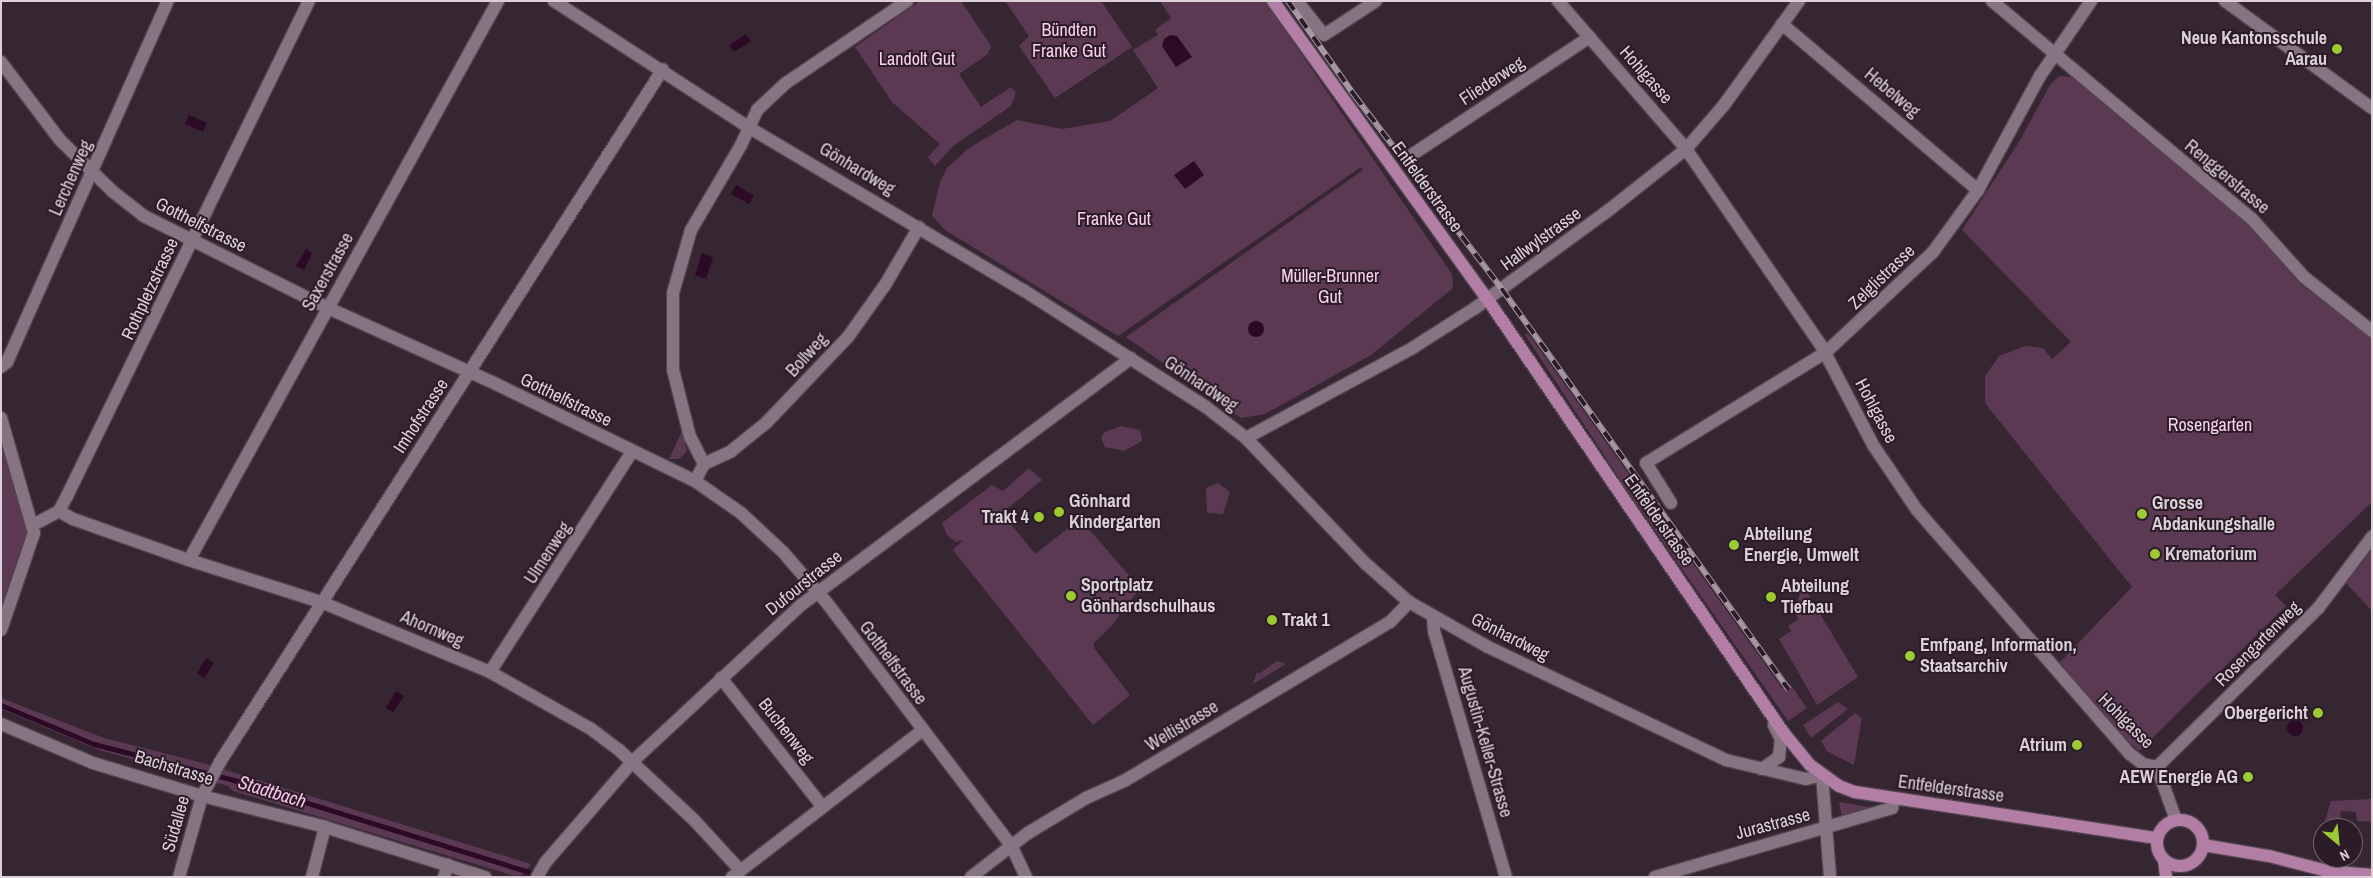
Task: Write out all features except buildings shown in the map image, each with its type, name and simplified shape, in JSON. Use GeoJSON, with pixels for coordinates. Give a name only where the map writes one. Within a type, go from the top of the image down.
{"type":"FeatureCollection","features":[{"type":"Feature","properties":{"kind":"main road","name":"Entfelderstrasse"},"geometry":{"type":"LineString","coordinates":[[1273,1],[1488,300],[1769,711],[1800,754],[1822,775],[1855,792],[2157,838]]}},
{"type":"Feature","properties":{"kind":"main road"},"geometry":{"type":"LineString","coordinates":[[2166,877],[2164,860],[2157,850],[2157,838],[2162,828],[2176,820],[2196,826],[2203,845],[2185,877]]}},
{"type":"Feature","properties":{"kind":"main road"},"geometry":{"type":"LineString","coordinates":[[2203,845],[2269,856],[2319,873],[2372,875]]}},
{"type":"Feature","properties":{"kind":"main road"},"geometry":{"type":"LineString","coordinates":[[2164,860],[2182,866],[2194,862]]}},
{"type":"Feature","properties":{"kind":"street","name":"Lerchenweg"},"geometry":{"type":"LineString","coordinates":[[1,367],[7,362],[168,1]]}},
{"type":"Feature","properties":{"kind":"street","name":"Rothpletzstrasse"},"geometry":{"type":"LineString","coordinates":[[59,511],[142,347],[191,241],[228,172],[308,1]]}},
{"type":"Feature","properties":{"kind":"street","name":"Saxerstrasse"},"geometry":{"type":"LineString","coordinates":[[189,560],[498,1]]}},
{"type":"Feature","properties":{"kind":"street","name":"Gönhardweg"},"geometry":{"type":"LineString","coordinates":[[554,1],[663,69],[748,127],[920,227],[1131,358],[1206,407],[1246,438],[1365,563],[1409,602],[1488,647],[1650,726],[1726,760],[1806,779],[1822,775]]}},
{"type":"Feature","properties":{"kind":"street"},"geometry":{"type":"LineString","coordinates":[[695,481],[704,464],[690,437],[679,403],[673,370],[673,293],[691,230],[741,145],[757,110],[786,83],[907,1]]}},
{"type":"Feature","properties":{"kind":"street"},"geometry":{"type":"LineString","coordinates":[[1297,1],[1324,35],[1376,1]]}},
{"type":"Feature","properties":{"kind":"street","name":"Hohlgasse"},"geometry":{"type":"LineString","coordinates":[[1558,1],[1686,149],[1825,353],[1887,468],[1928,522],[2130,754],[2143,764],[2158,767],[2176,820]]}},
{"type":"Feature","properties":{"kind":"street","name":"Hallwylstrasse"},"geometry":{"type":"LineString","coordinates":[[1246,438],[1414,347],[1488,300],[1686,149],[1724,105],[1799,1]]}},
{"type":"Feature","properties":{"kind":"street","name":"Renggerstrasse"},"geometry":{"type":"LineString","coordinates":[[1992,1],[2056,53],[2061,61],[2252,219],[2304,276],[2372,331]]}},
{"type":"Feature","properties":{"kind":"street","name":"Zelglistrasse"},"geometry":{"type":"LineString","coordinates":[[1671,504],[1646,463],[1825,353],[1932,252],[1978,190],[2056,53],[2091,1]]}},
{"type":"Feature","properties":{"kind":"street"},"geometry":{"type":"LineString","coordinates":[[2225,1],[2372,108]]}},
{"type":"Feature","properties":{"kind":"street","name":"Hebelweg"},"geometry":{"type":"LineString","coordinates":[[1782,24],[1978,190]]}},
{"type":"Feature","properties":{"kind":"street","name":"Fliederweg"},"geometry":{"type":"LineString","coordinates":[[1413,154],[1590,37]]}},
{"type":"Feature","properties":{"kind":"street","name":"Gotthelfstrasse"},"geometry":{"type":"LineString","coordinates":[[1,62],[60,140],[92,173],[144,216],[328,308],[695,481],[741,513],[783,552],[817,591],[1012,847],[1026,877]]}},
{"type":"Feature","properties":{"kind":"street","name":"Imhofstrasse"},"geometry":{"type":"LineString","coordinates":[[208,783],[321,602],[470,374],[663,69]]}},
{"type":"Feature","properties":{"kind":"street","name":"Bollweg"},"geometry":{"type":"LineString","coordinates":[[704,464],[740,444],[805,384],[848,337],[886,285],[920,227]]}},
{"type":"Feature","properties":{"kind":"street","name":"Dufourstrasse"},"geometry":{"type":"LineString","coordinates":[[537,877],[545,863],[633,761],[817,591],[1131,358]]}},
{"type":"Feature","properties":{"kind":"street"},"geometry":{"type":"LineString","coordinates":[[1,418],[34,525],[34,534],[1,630]]}},
{"type":"Feature","properties":{"kind":"street","name":"Ulmenweg"},"geometry":{"type":"LineString","coordinates":[[490,672],[632,452]]}},
{"type":"Feature","properties":{"kind":"street"},"geometry":{"type":"LineString","coordinates":[[34,525],[59,511]]}},
{"type":"Feature","properties":{"kind":"street","name":"Ahornweg"},"geometry":{"type":"LineString","coordinates":[[59,511],[73,519],[189,560],[321,602],[490,672],[591,729],[633,761],[736,873]]}},
{"type":"Feature","properties":{"kind":"street","name":"Rosengartenweg"},"geometry":{"type":"LineString","coordinates":[[2158,767],[2319,607],[2372,537]]}},
{"type":"Feature","properties":{"kind":"street","name":"Weltistrasse"},"geometry":{"type":"LineString","coordinates":[[971,877],[1036,828],[1086,798],[1124,781],[1390,622],[1409,602]]}},
{"type":"Feature","properties":{"kind":"street","name":"Augustin-Keller-Strasse"},"geometry":{"type":"LineString","coordinates":[[1433,616],[1434,631],[1506,877]]}},
{"type":"Feature","properties":{"kind":"street","name":"Buchenweg"},"geometry":{"type":"LineString","coordinates":[[721,678],[823,807]]}},
{"type":"Feature","properties":{"kind":"street"},"geometry":{"type":"LineString","coordinates":[[1762,769],[1778,757],[1782,739],[1769,711]]}},
{"type":"Feature","properties":{"kind":"street","name":"Bachstrasse"},"geometry":{"type":"LineString","coordinates":[[1,724],[93,762],[202,796],[325,827],[446,871],[485,877]]}},
{"type":"Feature","properties":{"kind":"street"},"geometry":{"type":"LineString","coordinates":[[736,873],[923,730]]}},
{"type":"Feature","properties":{"kind":"street"},"geometry":{"type":"LineString","coordinates":[[1822,775],[1830,877]]}},
{"type":"Feature","properties":{"kind":"street","name":"Südallee"},"geometry":{"type":"LineString","coordinates":[[179,877],[202,796],[208,783]]}},
{"type":"Feature","properties":{"kind":"street","name":"Jurastrasse"},"geometry":{"type":"LineString","coordinates":[[1655,877],[1892,808],[1894,799]]}},
{"type":"Feature","properties":{"kind":"street"},"geometry":{"type":"LineString","coordinates":[[312,877],[325,827]]}},
{"type":"Feature","properties":{"kind":"green space","name":"Landolt Gut"},"geometry":{"type":"Polygon","coordinates":[[[920,1],[961,1],[991,46],[988,54],[959,74],[981,107],[1011,87],[1016,92],[1011,106],[953,146],[935,166],[928,157],[940,144],[892,102],[855,47],[920,1]]]}},
{"type":"Feature","properties":{"kind":"green space","name":"Bündten Franke Gut"},"geometry":{"type":"Polygon","coordinates":[[[1005,1],[1101,1],[1132,47],[1055,98],[1019,46],[1029,36],[1005,1]]]}},
{"type":"Feature","properties":{"kind":"green space","name":"Franke Gut"},"geometry":{"type":"Polygon","coordinates":[[[1160,1],[1265,1],[1452,274],[1453,288],[1371,355],[1265,414],[1241,418],[1126,337],[1363,170],[1361,167],[1118,336],[945,230],[932,216],[940,182],[947,168],[969,148],[1017,120],[1062,129],[1110,121],[1158,88],[1133,50],[1158,35],[1155,30],[1171,18],[1160,1]]]}},
{"type":"Feature","properties":{"kind":"green space","name":"Rosengarten"},"geometry":{"type":"Polygon","coordinates":[[[2059,76],[2071,77],[2152,141],[2258,233],[2299,283],[2372,339],[2372,502],[2275,595],[2286,606],[2139,751],[2099,714],[2060,662],[2132,587],[1985,403],[1985,376],[1999,356],[2025,346],[2043,348],[2052,359],[2071,342],[1962,230],[2020,140],[2050,85],[2059,76]]]}},
{"type":"Feature","properties":{"kind":"green space"},"geometry":{"type":"Polygon","coordinates":[[[1528,333],[1782,688],[1790,684],[1807,708],[1788,721],[1623,484],[1525,335],[1528,333]]]}},
{"type":"Feature","properties":{"kind":"green space"},"geometry":{"type":"Polygon","coordinates":[[[1,418],[33,525],[1,630],[1,418]]]}},
{"type":"Feature","properties":{"kind":"green space"},"geometry":{"type":"Polygon","coordinates":[[[1121,426],[1140,430],[1142,441],[1124,451],[1105,447],[1101,438],[1104,432],[1121,426]]]}},
{"type":"Feature","properties":{"kind":"green space"},"geometry":{"type":"Polygon","coordinates":[[[682,431],[687,451],[679,459],[669,459],[682,431]]]}},
{"type":"Feature","properties":{"kind":"green space"},"geometry":{"type":"Polygon","coordinates":[[[1029,468],[1042,480],[1002,513],[1035,554],[1080,519],[1140,588],[1112,625],[1094,643],[1094,648],[1130,695],[1093,725],[953,550],[963,540],[956,542],[947,535],[942,523],[992,485],[1003,491],[1029,468]]]}},
{"type":"Feature","properties":{"kind":"green space"},"geometry":{"type":"Polygon","coordinates":[[[1218,483],[1230,492],[1223,514],[1207,513],[1206,488],[1218,483]]]}},
{"type":"Feature","properties":{"kind":"green space"},"geometry":{"type":"Polygon","coordinates":[[[2372,550],[2372,611],[2346,583],[2372,550]]]}},
{"type":"Feature","properties":{"kind":"green space"},"geometry":{"type":"Polygon","coordinates":[[[1805,589],[1858,677],[1817,705],[1779,639],[1791,631],[1788,626],[1799,619],[1795,614],[1800,593],[1805,589]]]}},
{"type":"Feature","properties":{"kind":"green space"},"geometry":{"type":"Polygon","coordinates":[[[1277,661],[1286,664],[1253,684],[1257,672],[1259,674],[1277,661]]]}},
{"type":"Feature","properties":{"kind":"green space"},"geometry":{"type":"Polygon","coordinates":[[[1,698],[104,738],[203,763],[531,864],[522,875],[515,876],[233,791],[228,786],[99,750],[1,709],[1,698]]]}},
{"type":"Feature","properties":{"kind":"green space"},"geometry":{"type":"Polygon","coordinates":[[[1838,702],[1848,709],[1811,738],[1803,725],[1838,702]]]}},
{"type":"Feature","properties":{"kind":"green space"},"geometry":{"type":"Polygon","coordinates":[[[1855,713],[1862,718],[1854,765],[1827,751],[1821,741],[1855,713]]]}},
{"type":"Feature","properties":{"kind":"green space"},"geometry":{"type":"Polygon","coordinates":[[[2372,799],[2372,822],[2363,821],[2363,818],[2357,818],[2356,812],[2341,811],[2340,818],[2326,818],[2331,801],[2372,799]]]}},
{"type":"Feature","properties":{"kind":"green space"},"geometry":{"type":"Polygon","coordinates":[[[1839,802],[1869,807],[1871,809],[1842,817],[1839,802]]]}},
{"type":"Feature","properties":{"kind":"shaded area"},"geometry":{"type":"Polygon","coordinates":[[[746,34],[751,41],[734,52],[729,45],[746,34]]]}},
{"type":"Feature","properties":{"kind":"shaded area"},"geometry":{"type":"Polygon","coordinates":[[[1170,35],[1177,36],[1192,57],[1176,67],[1162,46],[1164,39],[1170,35]]]}},
{"type":"Feature","properties":{"kind":"shaded area"},"geometry":{"type":"Polygon","coordinates":[[[189,115],[207,123],[203,132],[185,124],[189,115]]]}},
{"type":"Feature","properties":{"kind":"shaded area"},"geometry":{"type":"Polygon","coordinates":[[[1194,161],[1204,175],[1185,189],[1174,175],[1194,161]]]}},
{"type":"Feature","properties":{"kind":"shaded area"},"geometry":{"type":"Polygon","coordinates":[[[736,185],[754,196],[749,204],[731,194],[736,185]]]}},
{"type":"Feature","properties":{"kind":"shaded area"},"geometry":{"type":"Polygon","coordinates":[[[306,249],[312,253],[304,270],[296,266],[306,249]]]}},
{"type":"Feature","properties":{"kind":"shaded area"},"geometry":{"type":"Polygon","coordinates":[[[702,253],[713,257],[706,279],[695,275],[702,253]]]}},
{"type":"Feature","properties":{"kind":"shaded area"},"geometry":{"type":"Polygon","coordinates":[[[1253,321],[1259,321],[1264,326],[1262,335],[1253,337],[1248,332],[1248,326],[1253,321]]]}},
{"type":"Feature","properties":{"kind":"shaded area"},"geometry":{"type":"Polygon","coordinates":[[[206,658],[214,663],[204,678],[197,673],[206,658]]]}},
{"type":"Feature","properties":{"kind":"shaded area"},"geometry":{"type":"Polygon","coordinates":[[[396,691],[404,696],[393,712],[386,708],[396,691]]]}},
{"type":"Feature","properties":{"kind":"shaded area"},"geometry":{"type":"Polygon","coordinates":[[[2295,720],[2303,728],[2295,736],[2287,728],[2295,720]]]}},
{"type":"Feature","properties":{"kind":"waterway","name":"Stadtbach"},"geometry":{"type":"LineString","coordinates":[[1,705],[94,744],[234,780],[536,874]]}},
{"type":"Feature","properties":{"kind":"railway"},"geometry":{"type":"LineString","coordinates":[[1288,1],[1355,96],[1502,289],[1789,690]]}},
{"type":"Feature","properties":{"kind":"place","name":"Neue Kantonsschule Aarau"},"geometry":{"type":"Point","coordinates":[2337,49]}},
{"type":"Feature","properties":{"kind":"place","name":"Gönhard Kindergarten"},"geometry":{"type":"Point","coordinates":[1059,512]}},
{"type":"Feature","properties":{"kind":"place","name":"Grosse Abdankungshalle"},"geometry":{"type":"Point","coordinates":[2142,514]}},
{"type":"Feature","properties":{"kind":"place","name":"Trakt 4"},"geometry":{"type":"Point","coordinates":[1039,517]}},
{"type":"Feature","properties":{"kind":"place","name":"Abteilung Energie, Umwelt"},"geometry":{"type":"Point","coordinates":[1734,545]}},
{"type":"Feature","properties":{"kind":"place","name":"Krematorium"},"geometry":{"type":"Point","coordinates":[2155,554]}},
{"type":"Feature","properties":{"kind":"place","name":"Sportplatz Gönhardschulhaus"},"geometry":{"type":"Point","coordinates":[1071,596]}},
{"type":"Feature","properties":{"kind":"place","name":"Abteilung Tiefbau"},"geometry":{"type":"Point","coordinates":[1771,597]}},
{"type":"Feature","properties":{"kind":"place","name":"Trakt 1"},"geometry":{"type":"Point","coordinates":[1272,620]}},
{"type":"Feature","properties":{"kind":"place","name":"Emfpang, Information, Staatsarchiv"},"geometry":{"type":"Point","coordinates":[1910,656]}},
{"type":"Feature","properties":{"kind":"place","name":"Obergericht"},"geometry":{"type":"Point","coordinates":[2318,713]}},
{"type":"Feature","properties":{"kind":"place","name":"Atrium"},"geometry":{"type":"Point","coordinates":[2077,745]}},
{"type":"Feature","properties":{"kind":"place","name":"AEW Energie AG"},"geometry":{"type":"Point","coordinates":[2248,777]}},
{"type":"Feature","properties":{"kind":"park label","name":"Müller-Brunner Gut"},"geometry":{"type":"Point","coordinates":[1330,287]}}]}
